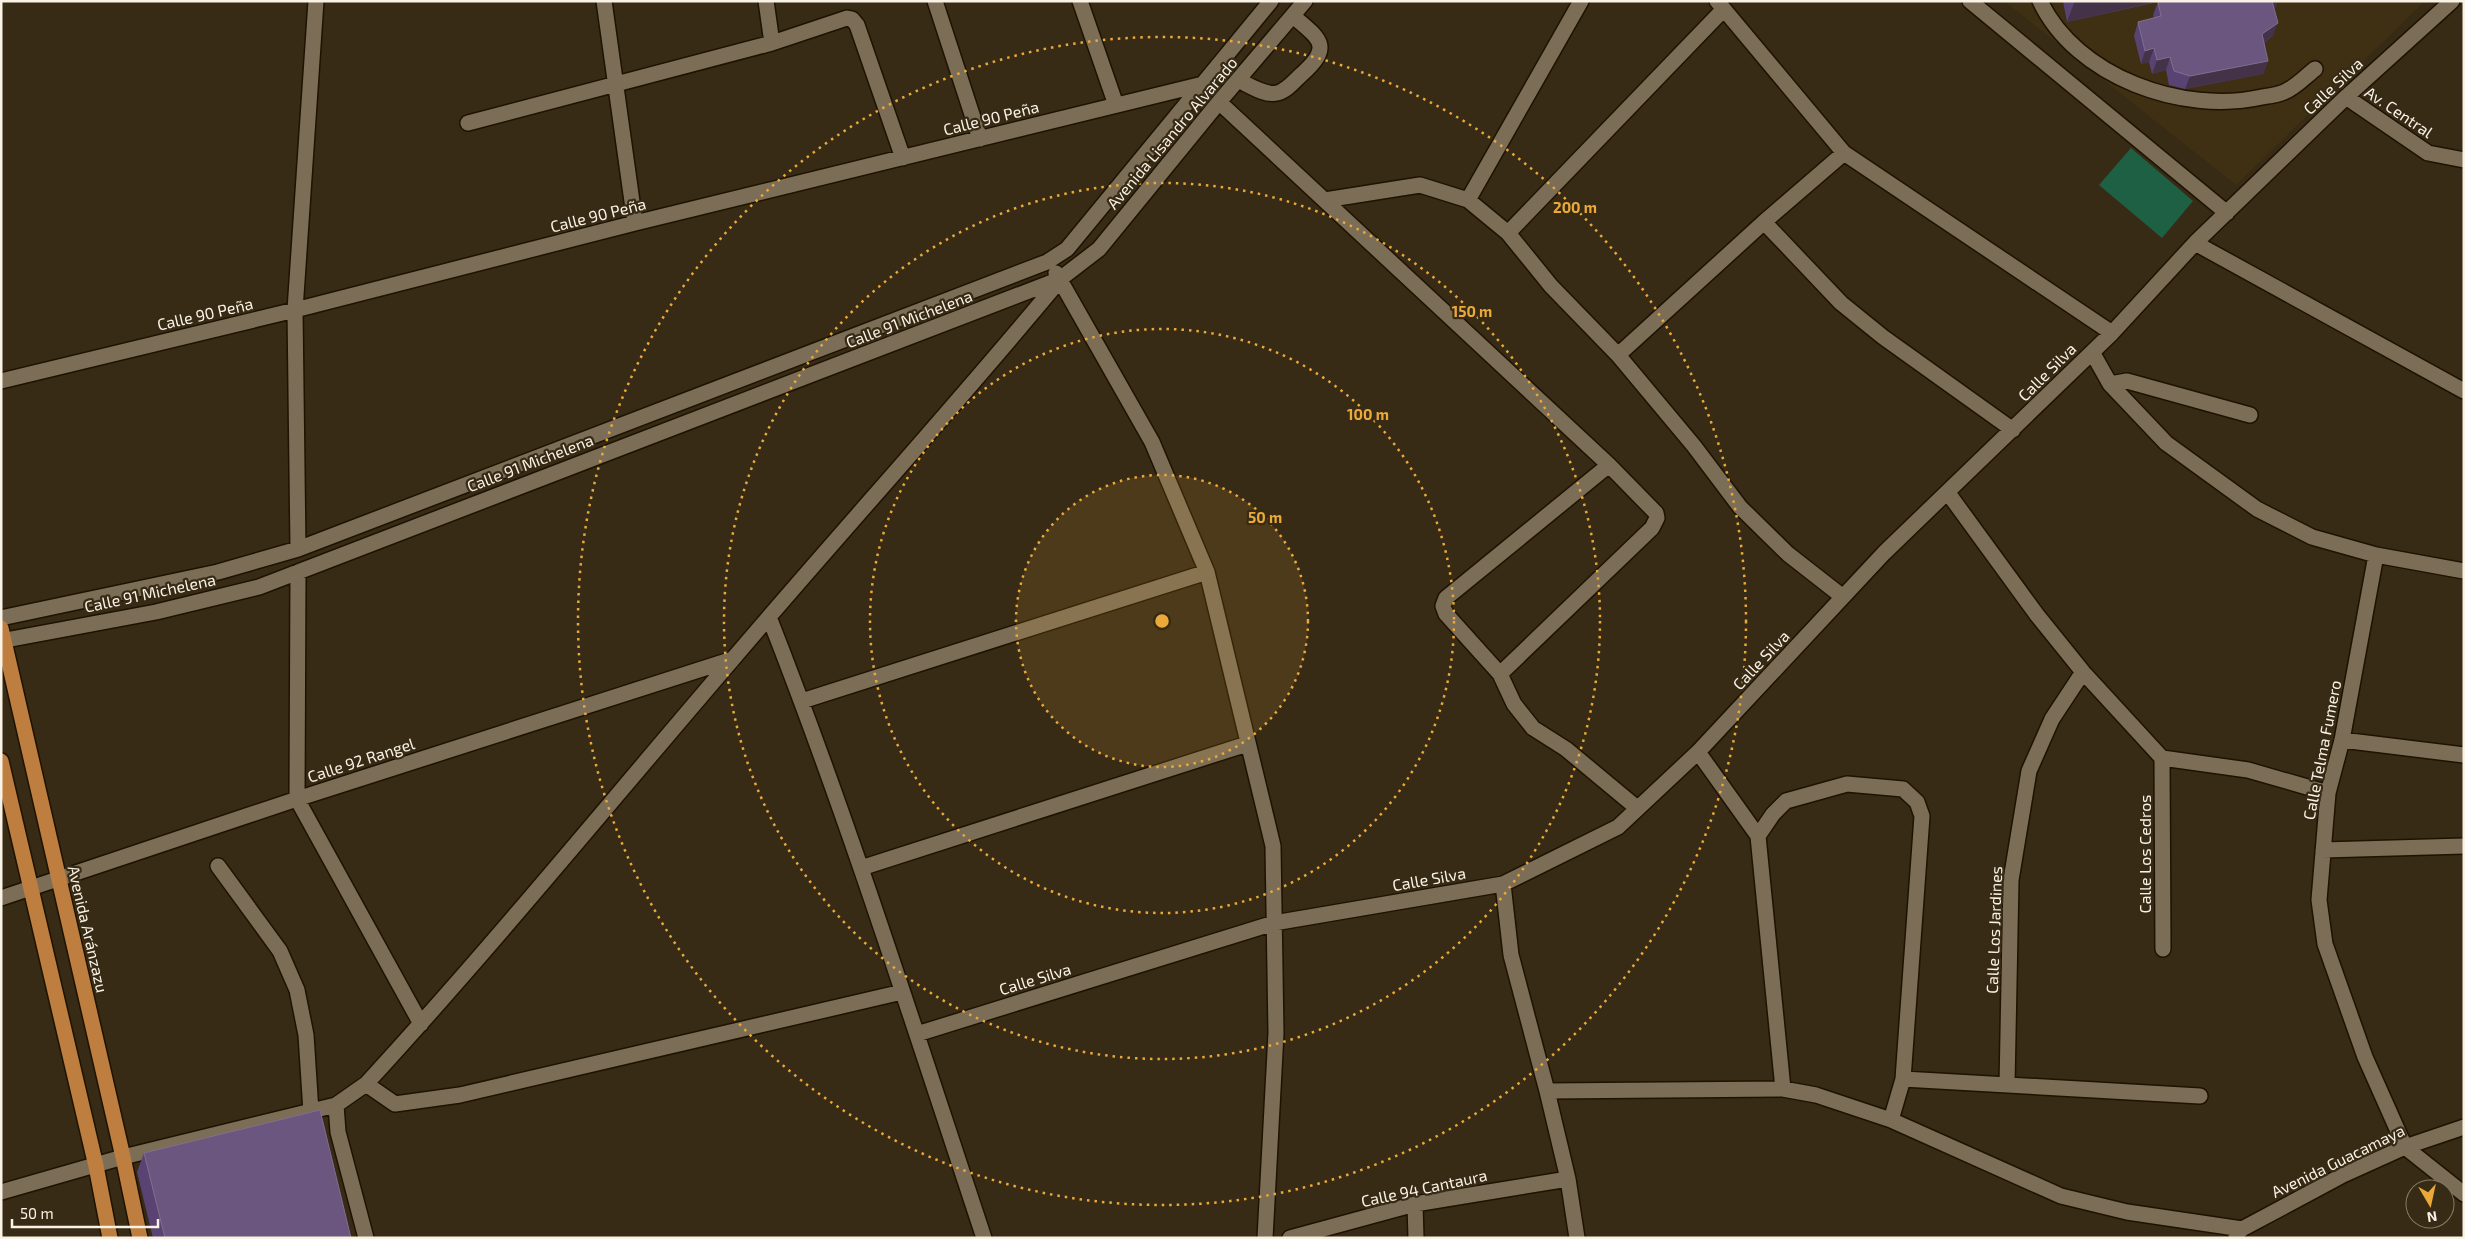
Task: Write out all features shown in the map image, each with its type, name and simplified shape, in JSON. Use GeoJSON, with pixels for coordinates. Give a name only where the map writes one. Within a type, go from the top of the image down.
{"type":"FeatureCollection","features":[{"type":"Feature","properties":{"kind":"main road","name":"Avenida Aránzazu"},"geometry":{"type":"LineString","coordinates":[[2,636],[123,1157],[140,1238]]}},
{"type":"Feature","properties":{"kind":"main road"},"geometry":{"type":"LineString","coordinates":[[1,760],[96,1166],[110,1238]]}},
{"type":"Feature","properties":{"kind":"street"},"geometry":{"type":"LineString","coordinates":[[298,549],[295,310],[316,1]]}},
{"type":"Feature","properties":{"kind":"street"},"geometry":{"type":"LineString","coordinates":[[604,1],[635,223]]}},
{"type":"Feature","properties":{"kind":"street"},"geometry":{"type":"LineString","coordinates":[[766,1],[772,43]]}},
{"type":"Feature","properties":{"kind":"street"},"geometry":{"type":"LineString","coordinates":[[935,1],[980,139]]}},
{"type":"Feature","properties":{"kind":"street"},"geometry":{"type":"LineString","coordinates":[[1080,1],[1116,105]]}},
{"type":"Feature","properties":{"kind":"street","name":"Avenida Lisandro Alvarado"},"geometry":{"type":"LineString","coordinates":[[1047,262],[1067,249],[1271,1]]}},
{"type":"Feature","properties":{"kind":"street","name":"Avenida Lisandro Alvarado"},"geometry":{"type":"LineString","coordinates":[[1060,280],[1099,250],[1219,102],[1305,1]]}},
{"type":"Feature","properties":{"kind":"street"},"geometry":{"type":"LineString","coordinates":[[1468,200],[1581,1]]}},
{"type":"Feature","properties":{"kind":"street"},"geometry":{"type":"LineString","coordinates":[[1970,1],[2227,213]]}},
{"type":"Feature","properties":{"kind":"street"},"geometry":{"type":"LineString","coordinates":[[2040,1],[2061,34],[2084,55],[2112,73],[2161,94],[2206,101],[2246,101],[2285,92],[2315,69]]}},
{"type":"Feature","properties":{"kind":"street","name":"Calle Silva"},"geometry":{"type":"LineString","coordinates":[[917,1034],[1274,923],[1503,884],[1618,826],[1698,752],[1884,553],[2112,333],[2195,243],[2346,97],[2452,1]]}},
{"type":"Feature","properties":{"kind":"street"},"geometry":{"type":"LineString","coordinates":[[1508,233],[1720,6],[1844,153],[2112,333]]}},
{"type":"Feature","properties":{"kind":"street"},"geometry":{"type":"LineString","coordinates":[[1238,80],[1266,92],[1277,93],[1284,90],[1317,60],[1321,50],[1319,41],[1293,16]]}},
{"type":"Feature","properties":{"kind":"street"},"geometry":{"type":"LineString","coordinates":[[468,123],[772,43],[852,18],[857,25],[903,158]]}},
{"type":"Feature","properties":{"kind":"street","name":"Calle 90 Peña"},"geometry":{"type":"LineString","coordinates":[[1,381],[295,310],[635,223],[1203,84]]}},
{"type":"Feature","properties":{"kind":"street","name":"Av. Central"},"geometry":{"type":"LineString","coordinates":[[2346,97],[2428,153],[2463,162]]}},
{"type":"Feature","properties":{"kind":"street"},"geometry":{"type":"LineString","coordinates":[[1219,102],[1609,465],[1656,513],[1657,518],[1652,528],[1500,674]]}},
{"type":"Feature","properties":{"kind":"street"},"geometry":{"type":"LineString","coordinates":[[1618,355],[1764,222],[1844,153]]}},
{"type":"Feature","properties":{"kind":"street"},"geometry":{"type":"LineString","coordinates":[[1325,200],[1420,185],[1468,200],[1508,233],[1551,286],[1618,355],[1694,446],[1740,507],[1788,554],[1843,597]]}},
{"type":"Feature","properties":{"kind":"street"},"geometry":{"type":"LineString","coordinates":[[1764,222],[1840,303],[1883,337],[2013,430]]}},
{"type":"Feature","properties":{"kind":"street"},"geometry":{"type":"LineString","coordinates":[[2195,243],[2464,391]]}},
{"type":"Feature","properties":{"kind":"street"},"geometry":{"type":"LineString","coordinates":[[1047,262],[1060,280],[1152,442],[1207,572],[1273,846],[1276,1033],[1265,1238]]}},
{"type":"Feature","properties":{"kind":"street","name":"Calle 91 Michelena"},"geometry":{"type":"LineString","coordinates":[[1,618],[218,572],[298,549],[1047,262]]}},
{"type":"Feature","properties":{"kind":"street"},"geometry":{"type":"LineString","coordinates":[[1,1192],[123,1157],[336,1105],[366,1084],[420,1024],[769,617],[983,373],[1060,280]]}},
{"type":"Feature","properties":{"kind":"street","name":"Calle 91 Michelena"},"geometry":{"type":"LineString","coordinates":[[2,636],[156,612],[259,587],[1060,280]]}},
{"type":"Feature","properties":{"kind":"street"},"geometry":{"type":"LineString","coordinates":[[2092,352],[2110,384],[2166,443],[2258,509],[2312,537],[2376,555],[2464,571]]}},
{"type":"Feature","properties":{"kind":"street"},"geometry":{"type":"LineString","coordinates":[[2110,384],[2127,381],[2250,415]]}},
{"type":"Feature","properties":{"kind":"street"},"geometry":{"type":"LineString","coordinates":[[1609,465],[1446,598],[1443,606],[1446,614],[1500,674],[1514,704],[1533,728],[1566,749],[1637,808]]}},
{"type":"Feature","properties":{"kind":"street"},"geometry":{"type":"LineString","coordinates":[[1948,493],[2037,615],[2083,672],[2162,758],[2248,770],[2328,793]]}},
{"type":"Feature","properties":{"kind":"street","name":"Calle Telma Fumero"},"geometry":{"type":"LineString","coordinates":[[2376,555],[2342,740],[2328,793],[2319,900],[2325,944],[2365,1057],[2405,1147]]}},
{"type":"Feature","properties":{"kind":"street"},"geometry":{"type":"LineString","coordinates":[[298,572],[297,799],[420,1024]]}},
{"type":"Feature","properties":{"kind":"street"},"geometry":{"type":"LineString","coordinates":[[802,701],[1207,572]]}},
{"type":"Feature","properties":{"kind":"street"},"geometry":{"type":"LineString","coordinates":[[769,617],[802,701],[861,868],[984,1238]]}},
{"type":"Feature","properties":{"kind":"street","name":"Calle 92 Rangel"},"geometry":{"type":"LineString","coordinates":[[1,898],[297,799],[733,659]]}},
{"type":"Feature","properties":{"kind":"street","name":"Calle Los Jardines"},"geometry":{"type":"LineString","coordinates":[[2007,1085],[2011,880],[2029,771],[2052,719],[2083,672]]}},
{"type":"Feature","properties":{"kind":"street"},"geometry":{"type":"LineString","coordinates":[[2342,740],[2464,755]]}},
{"type":"Feature","properties":{"kind":"street"},"geometry":{"type":"LineString","coordinates":[[861,868],[1247,744]]}},
{"type":"Feature","properties":{"kind":"street"},"geometry":{"type":"LineString","coordinates":[[1698,752],[1758,836],[1783,1089]]}},
{"type":"Feature","properties":{"kind":"street","name":"Calle Los Cedros"},"geometry":{"type":"LineString","coordinates":[[2162,758],[2163,949]]}},
{"type":"Feature","properties":{"kind":"street"},"geometry":{"type":"LineString","coordinates":[[1758,836],[1773,814],[1786,802],[1847,784],[1903,789],[1917,802],[1922,816],[1903,1079],[1891,1120]]}},
{"type":"Feature","properties":{"kind":"street"},"geometry":{"type":"LineString","coordinates":[[2323,850],[2464,846]]}},
{"type":"Feature","properties":{"kind":"street"},"geometry":{"type":"LineString","coordinates":[[218,866],[280,952],[297,990],[306,1035],[311,1112]]}},
{"type":"Feature","properties":{"kind":"street"},"geometry":{"type":"LineString","coordinates":[[1503,884],[1511,955],[1568,1179],[1577,1238]]}},
{"type":"Feature","properties":{"kind":"street"},"geometry":{"type":"LineString","coordinates":[[366,1084],[395,1104],[460,1095],[902,992]]}},
{"type":"Feature","properties":{"kind":"street"},"geometry":{"type":"LineString","coordinates":[[1903,1079],[2200,1096]]}},
{"type":"Feature","properties":{"kind":"street"},"geometry":{"type":"LineString","coordinates":[[1547,1091],[1783,1089],[1816,1095],[1891,1120],[2061,1196],[2127,1212],[2238,1233]]}},
{"type":"Feature","properties":{"kind":"street"},"geometry":{"type":"LineString","coordinates":[[336,1105],[338,1132],[366,1238]]}},
{"type":"Feature","properties":{"kind":"street","name":"Avenida Guacamaya"},"geometry":{"type":"LineString","coordinates":[[2238,1233],[2342,1175],[2405,1147],[2464,1127]]}},
{"type":"Feature","properties":{"kind":"street"},"geometry":{"type":"LineString","coordinates":[[2405,1147],[2464,1194]]}},
{"type":"Feature","properties":{"kind":"street","name":"Calle 94 Cantaura"},"geometry":{"type":"LineString","coordinates":[[1290,1238],[1415,1204],[1568,1179]]}},
{"type":"Feature","properties":{"kind":"street"},"geometry":{"type":"LineString","coordinates":[[1415,1204],[1416,1238]]}},
{"type":"Feature","properties":{"kind":"shaded area"},"geometry":{"type":"Polygon","coordinates":[[[2004,1],[2425,1],[2236,185],[2004,1]]]}},
{"type":"Feature","properties":{"kind":"green space"},"geometry":{"type":"Polygon","coordinates":[[[2131,148],[2193,201],[2162,238],[2099,185],[2131,148]]]}},
{"type":"Feature","properties":{"kind":"building"},"geometry":{"type":"Polygon","coordinates":[[[2159,1],[2272,1],[2278,23],[2262,34],[2268,61],[2190,76],[2174,71],[2170,57],[2157,60],[2154,48],[2145,51],[2138,22],[2161,16],[2159,1]]]}},
{"type":"Feature","properties":{"kind":"building"},"geometry":{"type":"Polygon","coordinates":[[[320,1110],[351,1238],[165,1238],[144,1153],[320,1110]]]}}]}
